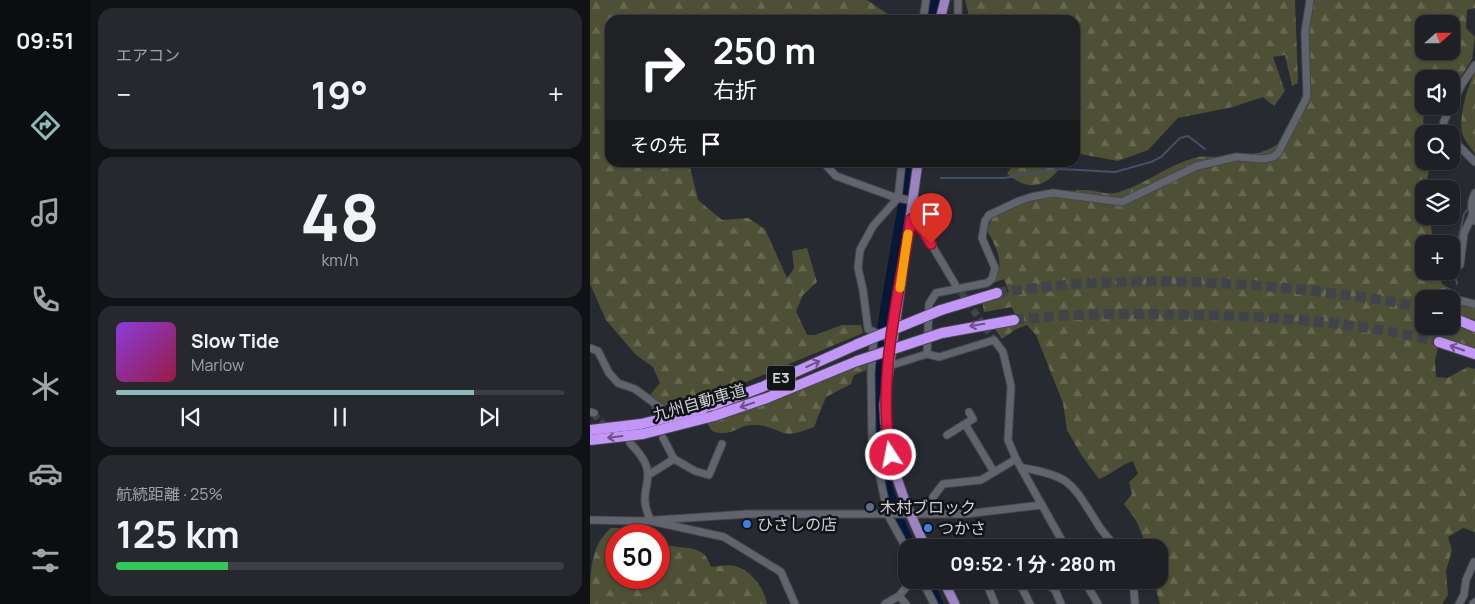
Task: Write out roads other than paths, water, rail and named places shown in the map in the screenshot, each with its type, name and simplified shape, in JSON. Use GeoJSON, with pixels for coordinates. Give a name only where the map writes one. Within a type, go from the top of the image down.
{"type":"FeatureCollection","features":[{"type":"Feature","properties":{"kind":"highway","name":"九州自動車道"},"geometry":{"type":"LineString","coordinates":[[590,430],[641,424],[703,409],[762,387],[858,344],[877,333],[940,310],[997,293]]}},
{"type":"Feature","properties":{"kind":"highway","name":"九州自動車道"},"geometry":{"type":"LineString","coordinates":[[590,440],[643,434],[714,416],[767,398],[857,360],[942,333],[1014,320]]}},
{"type":"Feature","properties":{"kind":"highway"},"geometry":{"type":"LineString","coordinates":[[1460,321],[1475,327]]}},
{"type":"Feature","properties":{"kind":"highway"},"geometry":{"type":"LineString","coordinates":[[1439,342],[1475,354]]}},
{"type":"Feature","properties":{"kind":"main road"},"geometry":{"type":"LineString","coordinates":[[941,15],[945,0]]}},
{"type":"Feature","properties":{"kind":"main road"},"geometry":{"type":"LineString","coordinates":[[917,167],[911,219],[890,339],[884,405],[894,471],[907,514],[921,539]]}},
{"type":"Feature","properties":{"kind":"main road"},"geometry":{"type":"LineString","coordinates":[[948,589],[955,604]]}},
{"type":"Feature","properties":{"kind":"street"},"geometry":{"type":"LineString","coordinates":[[924,15],[926,0]]}},
{"type":"Feature","properties":{"kind":"street"},"geometry":{"type":"LineString","coordinates":[[958,0],[958,15]]}},
{"type":"Feature","properties":{"kind":"street"},"geometry":{"type":"LineString","coordinates":[[927,354],[929,304],[931,297],[936,293],[986,283],[992,279],[995,268],[982,238],[982,230],[989,215],[1031,197],[1053,193],[1122,202],[1197,166],[1236,157],[1264,159],[1273,157],[1278,153],[1306,97],[1305,32],[1310,0]]}},
{"type":"Feature","properties":{"kind":"street"},"geometry":{"type":"LineString","coordinates":[[1443,125],[1462,84],[1475,65]]}},
{"type":"Feature","properties":{"kind":"street"},"geometry":{"type":"LineString","coordinates":[[1460,147],[1475,162]]}},
{"type":"Feature","properties":{"kind":"street"},"geometry":{"type":"LineString","coordinates":[[828,167],[836,176],[913,201]]}},
{"type":"Feature","properties":{"kind":"street"},"geometry":{"type":"LineString","coordinates":[[890,339],[868,330],[864,290],[858,268],[860,250],[873,226],[899,198],[902,167]]}},
{"type":"Feature","properties":{"kind":"street"},"geometry":{"type":"LineString","coordinates":[[1460,265],[1464,233],[1474,218],[1471,200],[1475,193]]}},
{"type":"Feature","properties":{"kind":"street"},"geometry":{"type":"LineString","coordinates":[[911,219],[924,232],[955,284]]}},
{"type":"Feature","properties":{"kind":"street"},"geometry":{"type":"LineString","coordinates":[[1460,300],[1475,304]]}},
{"type":"Feature","properties":{"kind":"street"},"geometry":{"type":"LineString","coordinates":[[877,333],[871,373],[871,426],[890,514],[902,539]]}},
{"type":"Feature","properties":{"kind":"street"},"geometry":{"type":"LineString","coordinates":[[889,366],[927,354],[939,357],[994,340],[1003,352],[1011,386],[1008,440],[1016,459],[1023,468],[1061,539]]}},
{"type":"Feature","properties":{"kind":"street"},"geometry":{"type":"LineString","coordinates":[[590,348],[598,351],[609,373],[618,383],[635,389],[661,408]]}},
{"type":"Feature","properties":{"kind":"street"},"geometry":{"type":"LineString","coordinates":[[947,435],[973,419],[969,412]]}},
{"type":"Feature","properties":{"kind":"street"},"geometry":{"type":"LineString","coordinates":[[965,424],[994,472]]}},
{"type":"Feature","properties":{"kind":"street"},"geometry":{"type":"LineString","coordinates":[[663,438],[674,459],[695,471],[709,475],[722,444]]}},
{"type":"Feature","properties":{"kind":"street"},"geometry":{"type":"LineString","coordinates":[[630,443],[645,460],[650,474],[643,503],[651,520]]}},
{"type":"Feature","properties":{"kind":"street"},"geometry":{"type":"LineString","coordinates":[[650,474],[674,459]]}},
{"type":"Feature","properties":{"kind":"street"},"geometry":{"type":"LineString","coordinates":[[931,514],[933,497],[943,484],[976,481],[1016,459]]}},
{"type":"Feature","properties":{"kind":"street"},"geometry":{"type":"LineString","coordinates":[[1023,468],[1043,471],[1058,477],[1075,488],[1097,524],[1109,539]]}},
{"type":"Feature","properties":{"kind":"street"},"geometry":{"type":"LineString","coordinates":[[590,520],[651,520],[748,514],[966,514],[1042,505]]}},
{"type":"Feature","properties":{"kind":"street"},"geometry":{"type":"LineString","coordinates":[[651,520],[724,537],[781,572],[795,604]]}},
{"type":"Feature","properties":{"kind":"street"},"geometry":{"type":"LineString","coordinates":[[1458,604],[1464,595],[1466,580],[1474,562]]}},
{"type":"Feature","properties":{"kind":"street"},"geometry":{"type":"LineString","coordinates":[[885,604],[899,596],[905,589]]}},
{"type":"Feature","properties":{"kind":"street"},"geometry":{"type":"LineString","coordinates":[[926,589],[934,604]]}},
{"type":"Feature","properties":{"kind":"street"},"geometry":{"type":"LineString","coordinates":[[989,589],[996,604]]}},
{"type":"Feature","properties":{"kind":"street"},"geometry":{"type":"LineString","coordinates":[[1022,589],[1030,604]]}},
{"type":"Feature","properties":{"kind":"street"},"geometry":{"type":"LineString","coordinates":[[1053,589],[1061,604]]}},
{"type":"Feature","properties":{"kind":"street"},"geometry":{"type":"LineString","coordinates":[[1089,589],[1098,604]]}},
{"type":"Feature","properties":{"kind":"street"},"geometry":{"type":"LineString","coordinates":[[1134,589],[1135,604]]}},
{"type":"Feature","properties":{"kind":"street"},"geometry":{"type":"LineString","coordinates":[[899,596],[906,604]]}},
{"type":"Feature","properties":{"kind":"waterway"},"geometry":{"type":"LineString","coordinates":[[932,15],[934,0]]}},
{"type":"Feature","properties":{"kind":"waterway"},"geometry":{"type":"LineString","coordinates":[[941,178],[1004,178],[1061,169],[1115,172],[1151,162],[1161,157],[1180,138],[1188,136],[1205,149]]}},
{"type":"Feature","properties":{"kind":"waterway"},"geometry":{"type":"LineString","coordinates":[[907,539],[894,507],[881,464],[877,435],[876,397],[881,340],[910,167]]}},
{"type":"Feature","properties":{"kind":"waterway"},"geometry":{"type":"LineString","coordinates":[[1457,284],[1453,263],[1464,214],[1467,210]]}},
{"type":"Feature","properties":{"kind":"waterway"},"geometry":{"type":"LineString","coordinates":[[931,589],[938,604]]}},
{"type":"Feature","properties":{"kind":"tunnel"},"geometry":{"type":"LineString","coordinates":[[997,293],[1076,284],[1156,281],[1196,282],[1315,291],[1384,300],[1415,307]]}},
{"type":"Feature","properties":{"kind":"tunnel"},"geometry":{"type":"LineString","coordinates":[[955,284],[994,340]]}},
{"type":"Feature","properties":{"kind":"tunnel"},"geometry":{"type":"LineString","coordinates":[[1014,320],[1059,316],[1127,314],[1257,317],[1349,325],[1439,342]]}},
{"type":"Feature","properties":{"kind":"tunnel"},"geometry":{"type":"LineString","coordinates":[[594,413],[598,420],[610,428]]}},
{"type":"Feature","properties":{"kind":"place","name":"木村ブロック"},"geometry":{"type":"Point","coordinates":[870,507]}},
{"type":"Feature","properties":{"kind":"place","name":"ひさしの店"},"geometry":{"type":"Point","coordinates":[747,524]}},
{"type":"Feature","properties":{"kind":"place","name":"つかさ"},"geometry":{"type":"Point","coordinates":[928,528]}}]}
